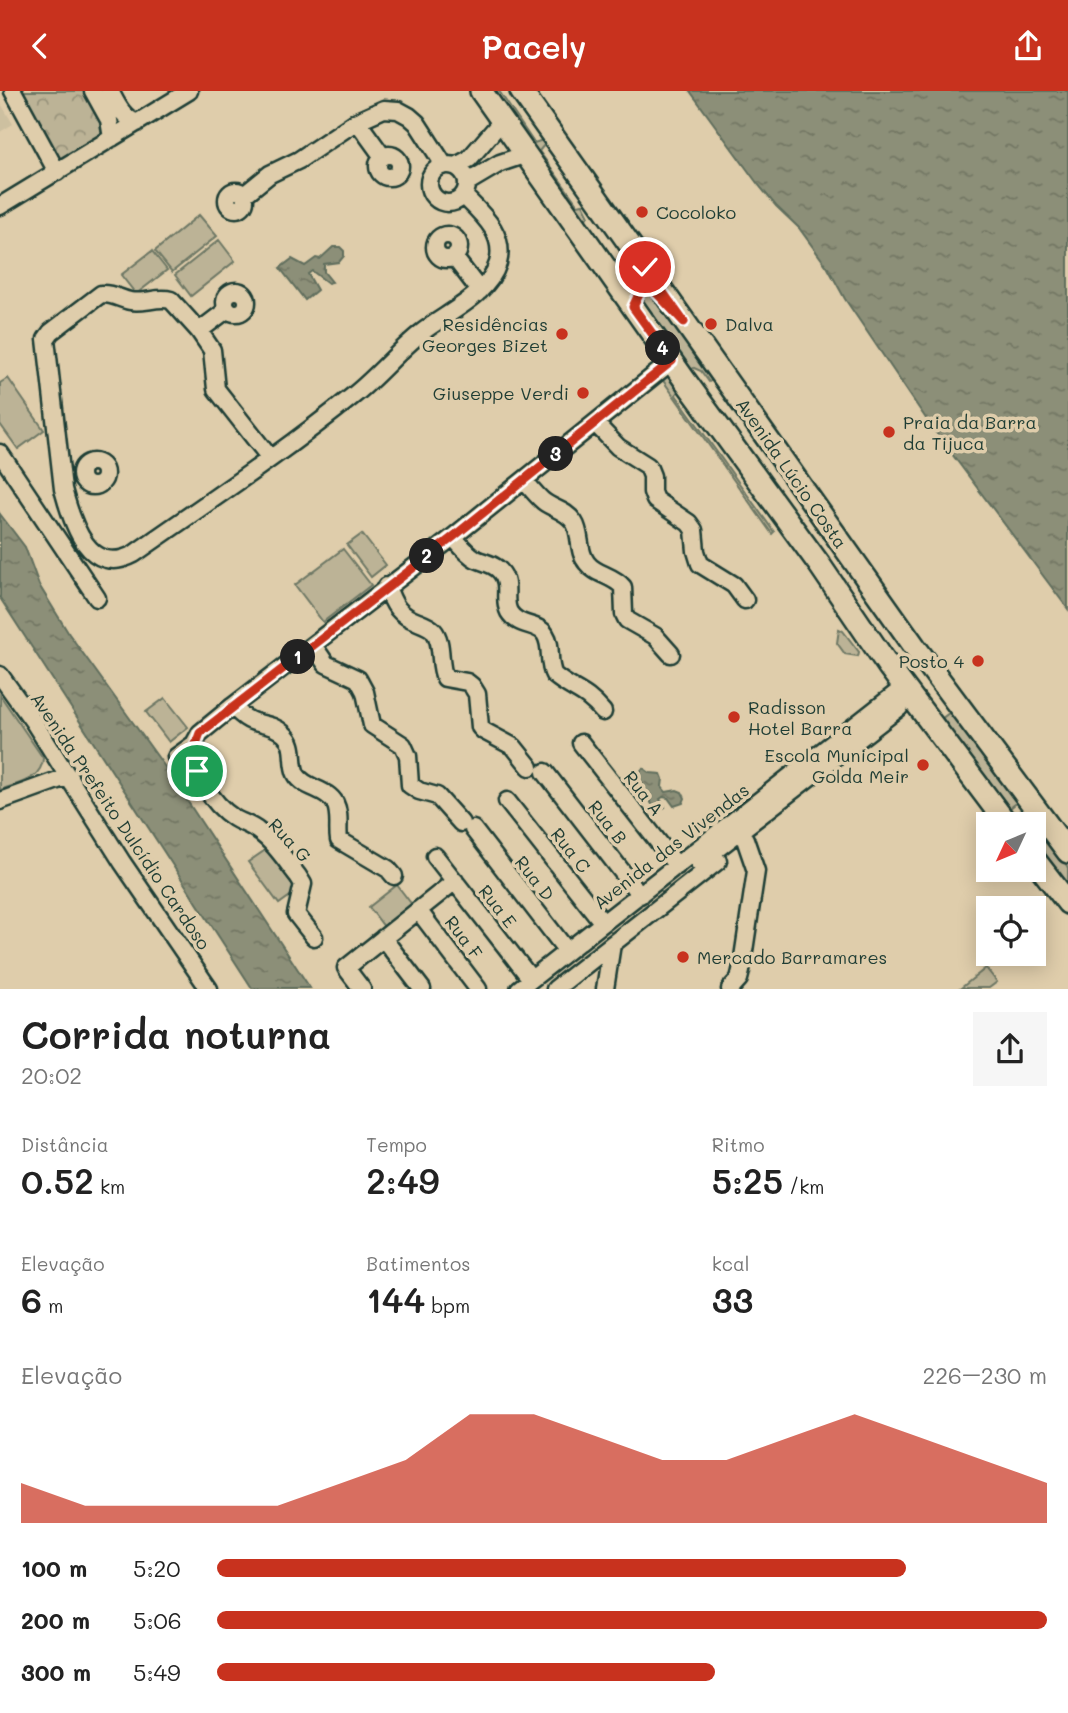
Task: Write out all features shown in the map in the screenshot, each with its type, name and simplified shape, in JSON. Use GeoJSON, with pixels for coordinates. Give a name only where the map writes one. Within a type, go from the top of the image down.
{"type":"FeatureCollection","features":[{"type":"Feature","properties":{"kind":"main road","name":"Avenida Lúcio Costa"},"geometry":{"type":"LineString","coordinates":[[481,91],[906,690],[998,812]]}},
{"type":"Feature","properties":{"kind":"main road","name":"Avenida Lúcio Costa"},"geometry":{"type":"LineString","coordinates":[[521,91],[915,647],[1068,852]]}},
{"type":"Feature","properties":{"kind":"main road"},"geometry":{"type":"LineString","coordinates":[[633,307],[641,290],[651,287],[684,322]]}},
{"type":"Feature","properties":{"kind":"main road"},"geometry":{"type":"LineString","coordinates":[[1046,874],[1065,898]]}},
{"type":"Feature","properties":{"kind":"street"},"geometry":{"type":"LineString","coordinates":[[13,91],[57,171]]}},
{"type":"Feature","properties":{"kind":"street"},"geometry":{"type":"LineString","coordinates":[[93,91],[115,116],[138,123]]}},
{"type":"Feature","properties":{"kind":"street"},"geometry":{"type":"LineString","coordinates":[[110,91],[115,116],[112,138]]}},
{"type":"Feature","properties":{"kind":"street"},"geometry":{"type":"LineString","coordinates":[[0,207],[189,91]]}},
{"type":"Feature","properties":{"kind":"street"},"geometry":{"type":"LineString","coordinates":[[244,195],[270,174],[299,160],[357,121],[384,109],[398,110],[417,123],[450,165],[464,172],[466,189],[491,225],[499,247],[499,261],[493,277],[480,291],[419,334],[355,394],[271,458],[122,560],[109,561],[98,556],[77,530],[73,490],[45,344],[48,336],[97,297],[107,294],[132,302],[165,298],[171,300],[200,331],[212,350],[216,389],[271,458]]}},
{"type":"Feature","properties":{"kind":"street"},"geometry":{"type":"LineString","coordinates":[[357,121],[383,157]]}},
{"type":"Feature","properties":{"kind":"street"},"geometry":{"type":"LineString","coordinates":[[501,122],[469,159],[437,167],[429,178],[434,197],[446,203],[459,201],[466,189],[500,163],[524,155]]}},
{"type":"Feature","properties":{"kind":"street"},"geometry":{"type":"LineString","coordinates":[[454,257],[480,291]]}},
{"type":"Feature","properties":{"kind":"street"},"geometry":{"type":"LineString","coordinates":[[200,331],[228,309]]}},
{"type":"Feature","properties":{"kind":"street"},"geometry":{"type":"LineString","coordinates":[[176,757],[194,744],[200,733],[233,706],[453,537],[672,361]]}},
{"type":"Feature","properties":{"kind":"street"},"geometry":{"type":"LineString","coordinates":[[595,423],[618,447],[648,466],[655,500],[689,523],[694,530],[700,564],[734,585],[745,600]]}},
{"type":"Feature","properties":{"kind":"street"},"geometry":{"type":"LineString","coordinates":[[0,453],[97,598]]}},
{"type":"Feature","properties":{"kind":"street"},"geometry":{"type":"LineString","coordinates":[[524,480],[543,501],[560,509],[572,519],[588,565],[623,587],[624,614],[627,620],[655,636],[671,654]]}},
{"type":"Feature","properties":{"kind":"street"},"geometry":{"type":"LineString","coordinates":[[42,514],[73,490]]}},
{"type":"Feature","properties":{"kind":"street"},"geometry":{"type":"LineString","coordinates":[[453,537],[475,558],[500,571],[508,588],[507,608],[511,614],[523,624],[540,629],[547,637],[554,675],[563,683],[588,695],[603,712]]}},
{"type":"Feature","properties":{"kind":"street","name":"Rua B"},"geometry":{"type":"LineString","coordinates":[[387,586],[394,606],[406,617],[425,624],[435,633],[445,678],[467,683],[475,689],[479,722],[484,731],[514,747],[538,769],[640,895]]}},
{"type":"Feature","properties":{"kind":"street","name":"Rua D"},"geometry":{"type":"LineString","coordinates":[[313,645],[326,664],[358,679],[365,692],[372,725],[403,745],[408,756],[410,785],[419,791],[437,796],[467,826],[567,951]]}},
{"type":"Feature","properties":{"kind":"street","name":"Avenida Prefeito Dulcídio Cardoso"},"geometry":{"type":"LineString","coordinates":[[0,675],[209,989]]}},
{"type":"Feature","properties":{"kind":"street"},"geometry":{"type":"LineString","coordinates":[[541,985],[612,944],[724,849],[899,708],[906,690]]}},
{"type":"Feature","properties":{"kind":"street","name":"Avenida das Vivendas"},"geometry":{"type":"LineString","coordinates":[[541,985],[567,951],[878,706],[906,690]]}},
{"type":"Feature","properties":{"kind":"street"},"geometry":{"type":"LineString","coordinates":[[233,706],[245,720],[280,730],[288,737],[298,778],[334,801],[338,812],[339,840],[388,869],[394,876]]}},
{"type":"Feature","properties":{"kind":"street"},"geometry":{"type":"LineString","coordinates":[[541,985],[724,849],[745,839],[897,722],[911,715],[925,716]]}},
{"type":"Feature","properties":{"kind":"street","name":"Rua A"},"geometry":{"type":"LineString","coordinates":[[581,743],[677,866]]}},
{"type":"Feature","properties":{"kind":"street","name":"Rua G"},"geometry":{"type":"LineString","coordinates":[[194,744],[193,758],[197,771],[221,808],[258,831],[303,884],[295,910],[314,937]]}},
{"type":"Feature","properties":{"kind":"street"},"geometry":{"type":"LineString","coordinates":[[0,801],[69,776]]}},
{"type":"Feature","properties":{"kind":"street","name":"Rua C"},"geometry":{"type":"LineString","coordinates":[[508,801],[603,923]]}},
{"type":"Feature","properties":{"kind":"street"},"geometry":{"type":"LineString","coordinates":[[730,989],[739,979],[741,971],[756,871],[745,839]]}},
{"type":"Feature","properties":{"kind":"street","name":"Rua E"},"geometry":{"type":"LineString","coordinates":[[435,856],[541,985]]}},
{"type":"Feature","properties":{"kind":"street"},"geometry":{"type":"LineString","coordinates":[[362,989],[346,968],[455,881]]}},
{"type":"Feature","properties":{"kind":"street","name":"Rua F"},"geometry":{"type":"LineString","coordinates":[[418,910],[478,989]]}},
{"type":"Feature","properties":{"kind":"street"},"geometry":{"type":"LineString","coordinates":[[383,938],[422,989]]}},
{"type":"Feature","properties":{"kind":"street"},"geometry":{"type":"LineString","coordinates":[[605,989],[612,944]]}},
{"type":"Feature","properties":{"kind":"shaded area"},"geometry":{"type":"Polygon","coordinates":[[[0,102],[13,124],[0,132],[0,102]]]}},
{"type":"Feature","properties":{"kind":"green space"},"geometry":{"type":"Polygon","coordinates":[[[15,91],[84,91],[103,123],[104,136],[59,162],[15,91]]]}},
{"type":"Feature","properties":{"kind":"green space"},"geometry":{"type":"Polygon","coordinates":[[[489,91],[499,91],[534,143],[543,140],[545,144],[539,151],[578,205],[583,204],[589,216],[581,222],[489,91]]]}},
{"type":"Feature","properties":{"kind":"green space"},"geometry":{"type":"Polygon","coordinates":[[[199,215],[217,236],[172,272],[155,251],[199,215]]]}},
{"type":"Feature","properties":{"kind":"green space"},"geometry":{"type":"Polygon","coordinates":[[[219,240],[235,261],[191,296],[175,275],[219,240]]]}},
{"type":"Feature","properties":{"kind":"green space"},"geometry":{"type":"Polygon","coordinates":[[[152,251],[167,270],[136,294],[121,275],[152,251]]]}},
{"type":"Feature","properties":{"kind":"green space"},"geometry":{"type":"Polygon","coordinates":[[[645,293],[651,294],[715,378],[709,382],[701,371],[694,368],[688,372],[677,348],[643,301],[645,293]]]}},
{"type":"Feature","properties":{"kind":"green space"},"geometry":{"type":"Polygon","coordinates":[[[668,376],[680,385],[676,395],[774,532],[772,534],[662,379],[668,376]]]}},
{"type":"Feature","properties":{"kind":"green space"},"geometry":{"type":"Polygon","coordinates":[[[8,378],[44,430],[18,449],[0,424],[0,383],[8,378]]]}},
{"type":"Feature","properties":{"kind":"green space"},"geometry":{"type":"Polygon","coordinates":[[[362,534],[386,565],[371,577],[347,545],[362,534]]]}},
{"type":"Feature","properties":{"kind":"green space"},"geometry":{"type":"Polygon","coordinates":[[[343,549],[371,585],[323,622],[295,585],[343,549]]]}},
{"type":"Feature","properties":{"kind":"green space"},"geometry":{"type":"Polygon","coordinates":[[[839,629],[859,652],[858,656],[845,654],[837,643],[839,629]]]}},
{"type":"Feature","properties":{"kind":"green space"},"geometry":{"type":"Polygon","coordinates":[[[0,695],[43,758],[42,765],[34,776],[0,790],[0,695]]]}},
{"type":"Feature","properties":{"kind":"green space"},"geometry":{"type":"Polygon","coordinates":[[[165,698],[188,727],[169,742],[146,712],[165,698]]]}},
{"type":"Feature","properties":{"kind":"green space"},"geometry":{"type":"Polygon","coordinates":[[[953,710],[1020,800],[1005,812],[937,722],[953,710]]]}},
{"type":"Feature","properties":{"kind":"green space"},"geometry":{"type":"Polygon","coordinates":[[[1046,834],[1068,868],[1068,885],[1046,862],[1046,834]]]}},
{"type":"Feature","properties":{"kind":"green space"},"geometry":{"type":"Polygon","coordinates":[[[267,849],[297,891],[279,904],[248,862],[267,849]]]}},
{"type":"Feature","properties":{"kind":"green space"},"geometry":{"type":"Polygon","coordinates":[[[397,885],[413,906],[385,928],[369,907],[397,885]]]}},
{"type":"Feature","properties":{"kind":"green space"},"geometry":{"type":"Polygon","coordinates":[[[986,968],[997,982],[989,988],[961,988],[986,968]]]}},
{"type":"Feature","properties":{"kind":"water"},"geometry":{"type":"Polygon","coordinates":[[[690,91],[1068,91],[1068,609],[931,426],[799,228],[757,183],[690,91]]]}},
{"type":"Feature","properties":{"kind":"water"},"geometry":{"type":"Polygon","coordinates":[[[333,247],[340,247],[344,256],[339,262],[324,264],[324,272],[332,282],[328,283],[312,271],[308,274],[317,290],[305,300],[280,268],[292,259],[305,266],[316,258],[320,259],[333,247]]]}},
{"type":"Feature","properties":{"kind":"water"},"geometry":{"type":"Polygon","coordinates":[[[0,514],[25,547],[39,585],[69,634],[165,767],[310,988],[252,988],[0,598],[0,514]]]}},
{"type":"Feature","properties":{"kind":"water"},"geometry":{"type":"Polygon","coordinates":[[[643,768],[650,773],[661,774],[662,787],[666,792],[682,792],[685,798],[683,803],[674,806],[668,798],[663,797],[660,799],[665,807],[658,812],[634,780],[643,768]]]}},
{"type":"Feature","properties":{"kind":"place","name":"Cocoloko"},"geometry":{"type":"Point","coordinates":[642,212]}},
{"type":"Feature","properties":{"kind":"place","name":"Dalva"},"geometry":{"type":"Point","coordinates":[711,324]}},
{"type":"Feature","properties":{"kind":"place","name":"Residências Georges Bizet"},"geometry":{"type":"Point","coordinates":[562,334]}},
{"type":"Feature","properties":{"kind":"place","name":"Giuseppe Verdi"},"geometry":{"type":"Point","coordinates":[583,393]}},
{"type":"Feature","properties":{"kind":"place","name":"Praia da Barra da Tijuca"},"geometry":{"type":"Point","coordinates":[889,432]}},
{"type":"Feature","properties":{"kind":"place","name":"Posto 4"},"geometry":{"type":"Point","coordinates":[978,661]}},
{"type":"Feature","properties":{"kind":"place","name":"Radisson Hotel Barra"},"geometry":{"type":"Point","coordinates":[734,717]}},
{"type":"Feature","properties":{"kind":"place","name":"Escola Municipal Golda Meir"},"geometry":{"type":"Point","coordinates":[923,765]}},
{"type":"Feature","properties":{"kind":"place","name":"Mercado Barramares"},"geometry":{"type":"Point","coordinates":[683,957]}},
{"type":"Feature","properties":{"kind":"route"},"geometry":{"type":"LineString","coordinates":[[197,771],[193,752],[200,733],[453,537],[672,361],[633,307],[641,290],[651,287],[684,322],[645,267]]}}]}
